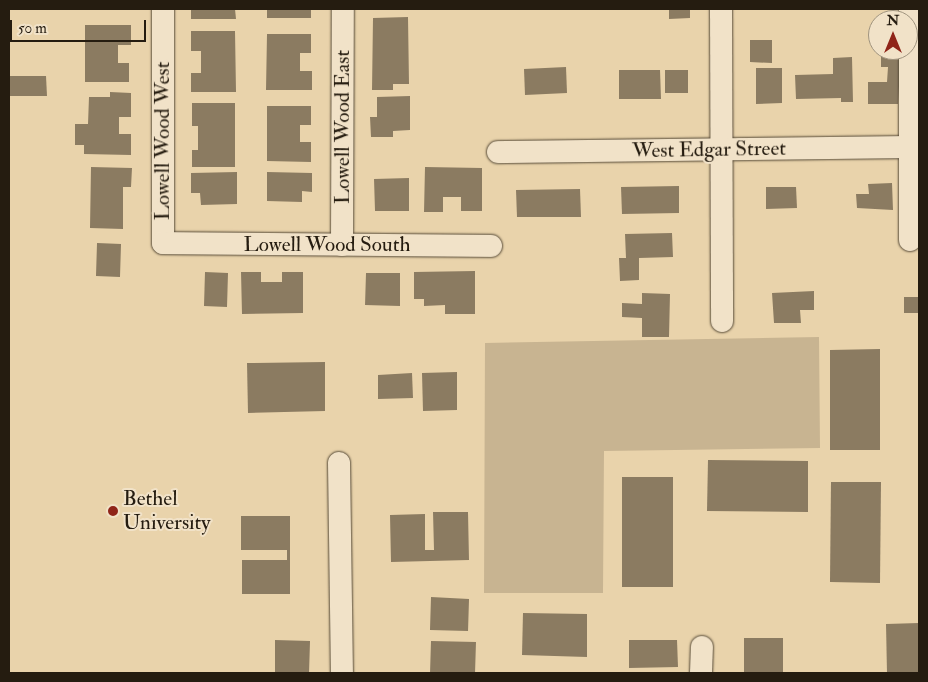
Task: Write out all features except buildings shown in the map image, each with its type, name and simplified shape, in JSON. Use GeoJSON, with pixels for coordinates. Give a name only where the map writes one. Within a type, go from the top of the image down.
{"type":"FeatureCollection","features":[{"type":"Feature","properties":{"kind":"street","name":"Lowell Wood West"},"geometry":{"type":"LineString","coordinates":[[163,9],[164,244]]}},
{"type":"Feature","properties":{"kind":"street","name":"Lowell Wood East"},"geometry":{"type":"LineString","coordinates":[[342,245],[343,9]]}},
{"type":"Feature","properties":{"kind":"street"},"geometry":{"type":"LineString","coordinates":[[721,9],[722,321]]}},
{"type":"Feature","properties":{"kind":"street"},"geometry":{"type":"LineString","coordinates":[[910,9],[915,147],[910,240]]}},
{"type":"Feature","properties":{"kind":"street","name":"West Edgar Street"},"geometry":{"type":"LineString","coordinates":[[498,152],[915,147]]}},
{"type":"Feature","properties":{"kind":"street","name":"Lowell Wood South"},"geometry":{"type":"LineString","coordinates":[[164,244],[491,246]]}},
{"type":"Feature","properties":{"kind":"street"},"geometry":{"type":"LineString","coordinates":[[339,463],[342,673]]}},
{"type":"Feature","properties":{"kind":"street"},"geometry":{"type":"LineString","coordinates":[[701,673],[702,647]]}},
{"type":"Feature","properties":{"kind":"shaded area"},"geometry":{"type":"Polygon","coordinates":[[[819,337],[820,448],[604,451],[603,593],[484,593],[485,343],[819,337]]]}},
{"type":"Feature","properties":{"kind":"place","name":"Bethel University"},"geometry":{"type":"Point","coordinates":[113,511]}}]}
